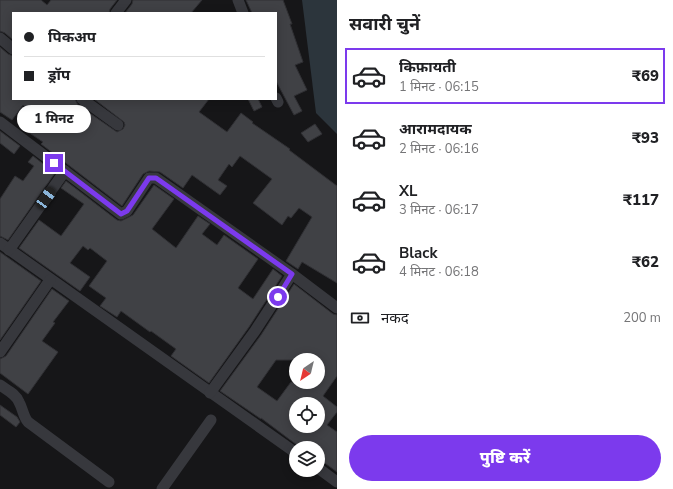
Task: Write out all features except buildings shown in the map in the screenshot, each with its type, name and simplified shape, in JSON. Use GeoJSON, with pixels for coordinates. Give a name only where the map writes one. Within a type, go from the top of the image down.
{"type":"FeatureCollection","features":[{"type":"Feature","properties":{"kind":"street"},"geometry":{"type":"LineString","coordinates":[[238,0],[243,12]]}},
{"type":"Feature","properties":{"kind":"street"},"geometry":{"type":"LineString","coordinates":[[117,12],[123,1]]}},
{"type":"Feature","properties":{"kind":"street"},"geometry":{"type":"LineString","coordinates":[[0,38],[12,48]]}},
{"type":"Feature","properties":{"kind":"street"},"geometry":{"type":"LineString","coordinates":[[83,100],[118,125]]}},
{"type":"Feature","properties":{"kind":"street"},"geometry":{"type":"LineString","coordinates":[[0,122],[121,214],[127,211],[149,178],[156,178],[292,274],[337,308]]}},
{"type":"Feature","properties":{"kind":"street"},"geometry":{"type":"LineString","coordinates":[[9,250],[65,172]]}},
{"type":"Feature","properties":{"kind":"street"},"geometry":{"type":"LineString","coordinates":[[0,243],[50,280],[289,448]]}},
{"type":"Feature","properties":{"kind":"street"},"geometry":{"type":"LineString","coordinates":[[210,393],[255,331],[292,274]]}},
{"type":"Feature","properties":{"kind":"street"},"geometry":{"type":"LineString","coordinates":[[0,352],[50,280]]}},
{"type":"Feature","properties":{"kind":"street"},"geometry":{"type":"LineString","coordinates":[[0,385],[16,396],[28,422],[109,482]]}},
{"type":"Feature","properties":{"kind":"street"},"geometry":{"type":"LineString","coordinates":[[162,489],[211,420]]}},
{"type":"Feature","properties":{"kind":"street"},"geometry":{"type":"LineString","coordinates":[[325,473],[337,482]]}},
{"type":"Feature","properties":{"kind":"shaded area"},"geometry":{"type":"Polygon","coordinates":[[[302,0],[337,0],[337,134],[316,113],[302,0]]]}},
{"type":"Feature","properties":{"kind":"route"},"geometry":{"type":"LineString","coordinates":[[54,163],[121,214],[127,211],[147,180],[153,177],[156,178],[292,274],[278,297]]}}]}
